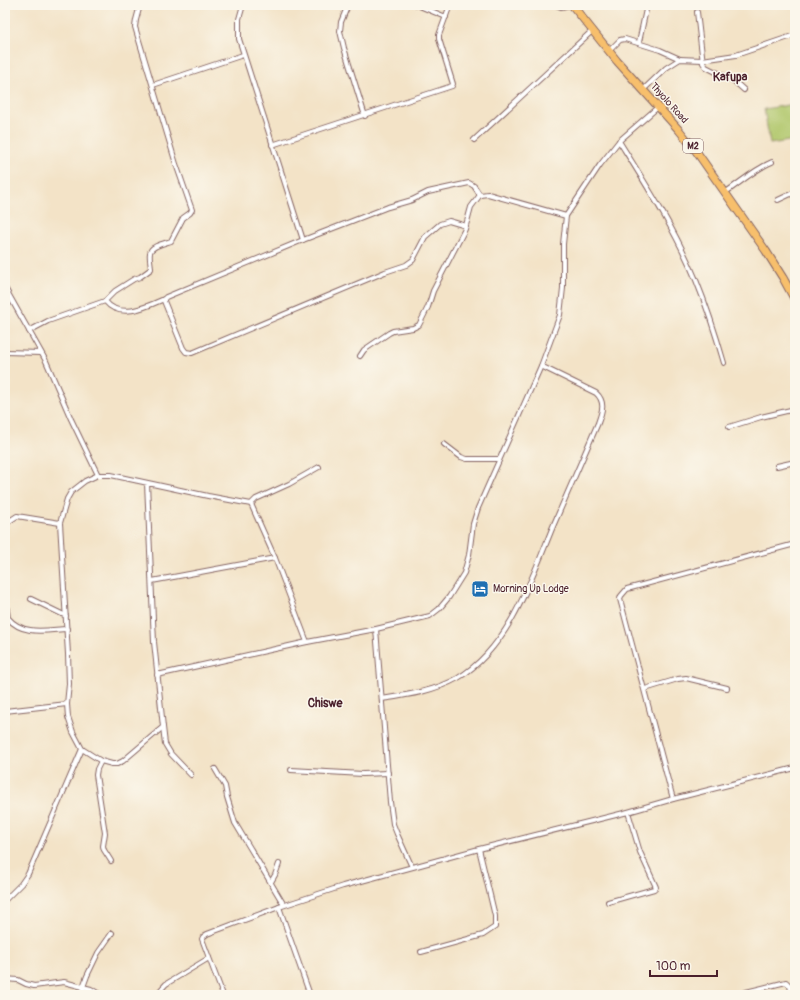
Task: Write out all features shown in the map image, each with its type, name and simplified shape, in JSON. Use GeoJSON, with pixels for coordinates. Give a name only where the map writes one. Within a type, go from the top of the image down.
{"type":"FeatureCollection","features":[{"type":"Feature","properties":{"kind":"highway","name":"Thyolo Road"},"geometry":{"type":"LineString","coordinates":[[571,5],[643,90],[680,130],[696,151],[726,192],[783,278],[795,300]]}},
{"type":"Feature","properties":{"kind":"street"},"geometry":{"type":"LineString","coordinates":[[29,331],[48,321],[105,301],[115,291],[151,270],[151,250],[171,241],[183,218],[192,210],[176,164],[135,27],[140,5]]}},
{"type":"Feature","properties":{"kind":"street"},"geometry":{"type":"LineString","coordinates":[[243,5],[238,27],[238,39],[303,240]]}},
{"type":"Feature","properties":{"kind":"street"},"geometry":{"type":"LineString","coordinates":[[348,5],[341,22],[340,31],[365,116]]}},
{"type":"Feature","properties":{"kind":"street"},"geometry":{"type":"LineString","coordinates":[[417,5],[446,17]]}},
{"type":"Feature","properties":{"kind":"street"},"geometry":{"type":"LineString","coordinates":[[272,145],[365,116],[452,86],[453,84],[439,39],[450,5]]}},
{"type":"Feature","properties":{"kind":"street"},"geometry":{"type":"LineString","coordinates":[[556,5],[561,7],[571,5]]}},
{"type":"Feature","properties":{"kind":"street"},"geometry":{"type":"LineString","coordinates":[[638,42],[647,5]]}},
{"type":"Feature","properties":{"kind":"street"},"geometry":{"type":"LineString","coordinates":[[697,12],[702,60],[706,67],[734,81],[744,90]]}},
{"type":"Feature","properties":{"kind":"street"},"geometry":{"type":"LineString","coordinates":[[474,140],[592,31]]}},
{"type":"Feature","properties":{"kind":"street"},"geometry":{"type":"LineString","coordinates":[[609,51],[622,39],[638,42],[680,59],[702,60],[736,55],[795,34]]}},
{"type":"Feature","properties":{"kind":"street"},"geometry":{"type":"LineString","coordinates":[[153,85],[243,55]]}},
{"type":"Feature","properties":{"kind":"street"},"geometry":{"type":"LineString","coordinates":[[643,90],[666,68],[680,59]]}},
{"type":"Feature","properties":{"kind":"street"},"geometry":{"type":"LineString","coordinates":[[157,675],[307,642],[376,629],[430,616],[439,609],[449,597],[464,573],[469,554],[473,524],[499,459],[541,366],[557,322],[563,288],[562,244],[566,216],[600,165],[619,141],[658,107]]}},
{"type":"Feature","properties":{"kind":"street"},"geometry":{"type":"LineString","coordinates":[[619,141],[678,241],[711,318],[724,363]]}},
{"type":"Feature","properties":{"kind":"street"},"geometry":{"type":"LineString","coordinates":[[726,192],[758,168],[772,162]]}},
{"type":"Feature","properties":{"kind":"street"},"geometry":{"type":"LineString","coordinates":[[105,301],[108,305],[119,311],[129,311],[149,306],[164,299],[166,296],[303,240],[388,207],[412,200],[428,192],[469,183],[474,186],[480,195]]}},
{"type":"Feature","properties":{"kind":"street"},"geometry":{"type":"LineString","coordinates":[[778,200],[795,191]]}},
{"type":"Feature","properties":{"kind":"street"},"geometry":{"type":"LineString","coordinates":[[360,356],[364,350],[388,333],[413,328],[419,325],[428,307],[433,291],[466,226],[471,207],[480,195],[488,194],[566,216]]}},
{"type":"Feature","properties":{"kind":"street"},"geometry":{"type":"LineString","coordinates":[[164,299],[183,348],[186,352],[192,353],[385,272],[406,265],[413,260],[425,237],[440,224],[449,220],[466,226]]}},
{"type":"Feature","properties":{"kind":"street"},"geometry":{"type":"LineString","coordinates":[[5,288],[46,361],[71,419],[98,475]]}},
{"type":"Feature","properties":{"kind":"street"},"geometry":{"type":"LineString","coordinates":[[5,352],[41,353]]}},
{"type":"Feature","properties":{"kind":"street"},"geometry":{"type":"LineString","coordinates":[[382,699],[419,693],[458,677],[475,665],[487,653],[513,617],[598,423],[603,407],[601,399],[596,393],[541,366]]}},
{"type":"Feature","properties":{"kind":"street"},"geometry":{"type":"LineString","coordinates":[[729,427],[761,417],[795,409]]}},
{"type":"Feature","properties":{"kind":"street"},"geometry":{"type":"LineString","coordinates":[[444,444],[461,457],[467,459],[499,459]]}},
{"type":"Feature","properties":{"kind":"street"},"geometry":{"type":"LineString","coordinates":[[777,466],[795,462]]}},
{"type":"Feature","properties":{"kind":"street"},"geometry":{"type":"LineString","coordinates":[[251,504],[256,499],[289,484],[319,466]]}},
{"type":"Feature","properties":{"kind":"street"},"geometry":{"type":"LineString","coordinates":[[163,727],[140,748],[120,763],[112,764],[102,761],[82,749],[72,728],[68,717],[67,704],[67,629],[60,523],[67,498],[71,492],[98,475],[111,475],[251,504]]}},
{"type":"Feature","properties":{"kind":"street"},"geometry":{"type":"LineString","coordinates":[[147,483],[154,642],[165,744],[171,754],[191,775]]}},
{"type":"Feature","properties":{"kind":"street"},"geometry":{"type":"LineString","coordinates":[[251,504],[275,558],[307,642]]}},
{"type":"Feature","properties":{"kind":"street"},"geometry":{"type":"LineString","coordinates":[[8,520],[17,516],[60,523]]}},
{"type":"Feature","properties":{"kind":"street"},"geometry":{"type":"LineString","coordinates":[[673,799],[620,599],[627,589],[795,544]]}},
{"type":"Feature","properties":{"kind":"street"},"geometry":{"type":"LineString","coordinates":[[152,581],[275,558]]}},
{"type":"Feature","properties":{"kind":"street"},"geometry":{"type":"LineString","coordinates":[[5,597],[8,618],[18,627],[26,630],[37,631],[67,629]]}},
{"type":"Feature","properties":{"kind":"street"},"geometry":{"type":"LineString","coordinates":[[31,599],[66,616]]}},
{"type":"Feature","properties":{"kind":"street"},"geometry":{"type":"LineString","coordinates":[[376,629],[393,824],[412,867]]}},
{"type":"Feature","properties":{"kind":"street"},"geometry":{"type":"LineString","coordinates":[[645,689],[686,678],[727,688]]}},
{"type":"Feature","properties":{"kind":"street"},"geometry":{"type":"LineString","coordinates":[[5,711],[67,704]]}},
{"type":"Feature","properties":{"kind":"street"},"geometry":{"type":"LineString","coordinates":[[5,900],[21,884],[28,874],[82,749]]}},
{"type":"Feature","properties":{"kind":"street"},"geometry":{"type":"LineString","coordinates":[[102,761],[97,769],[96,775],[105,833],[103,846],[111,861]]}},
{"type":"Feature","properties":{"kind":"street"},"geometry":{"type":"LineString","coordinates":[[223,995],[202,939],[204,935],[281,906],[343,886],[479,849],[795,768]]}},
{"type":"Feature","properties":{"kind":"street"},"geometry":{"type":"LineString","coordinates":[[215,769],[226,786],[227,797],[235,823],[271,882],[281,906],[310,995]]}},
{"type":"Feature","properties":{"kind":"street"},"geometry":{"type":"LineString","coordinates":[[291,770],[363,774],[388,773]]}},
{"type":"Feature","properties":{"kind":"street"},"geometry":{"type":"LineString","coordinates":[[608,902],[654,889],[656,887],[640,852],[628,812]]}},
{"type":"Feature","properties":{"kind":"street"},"geometry":{"type":"LineString","coordinates":[[421,952],[483,935],[495,926],[479,849]]}},
{"type":"Feature","properties":{"kind":"street"},"geometry":{"type":"LineString","coordinates":[[271,882],[279,864]]}},
{"type":"Feature","properties":{"kind":"street"},"geometry":{"type":"LineString","coordinates":[[83,995],[87,976],[98,953],[112,933]]}},
{"type":"Feature","properties":{"kind":"street"},"geometry":{"type":"LineString","coordinates":[[156,995],[166,984],[209,958]]}},
{"type":"Feature","properties":{"kind":"street"},"geometry":{"type":"LineString","coordinates":[[5,979],[18,980],[34,986],[64,982],[92,989],[101,995]]}},
{"type":"Feature","properties":{"kind":"street"},"geometry":{"type":"LineString","coordinates":[[746,992],[786,982],[790,986],[792,995]]}},
{"type":"Feature","properties":{"kind":"green space"},"geometry":{"type":"Polygon","coordinates":[[[795,104],[795,140],[770,144],[764,109],[795,104]]]}},
{"type":"Feature","properties":{"kind":"place","name":"Morning Up Lodge"},"geometry":{"type":"Point","coordinates":[480,589]}},
{"type":"Feature","properties":{"kind":"district","name":"Kafupa"},"geometry":{"type":"Point","coordinates":[730,77]}},
{"type":"Feature","properties":{"kind":"district","name":"Chiswe"},"geometry":{"type":"Point","coordinates":[325,703]}}]}
